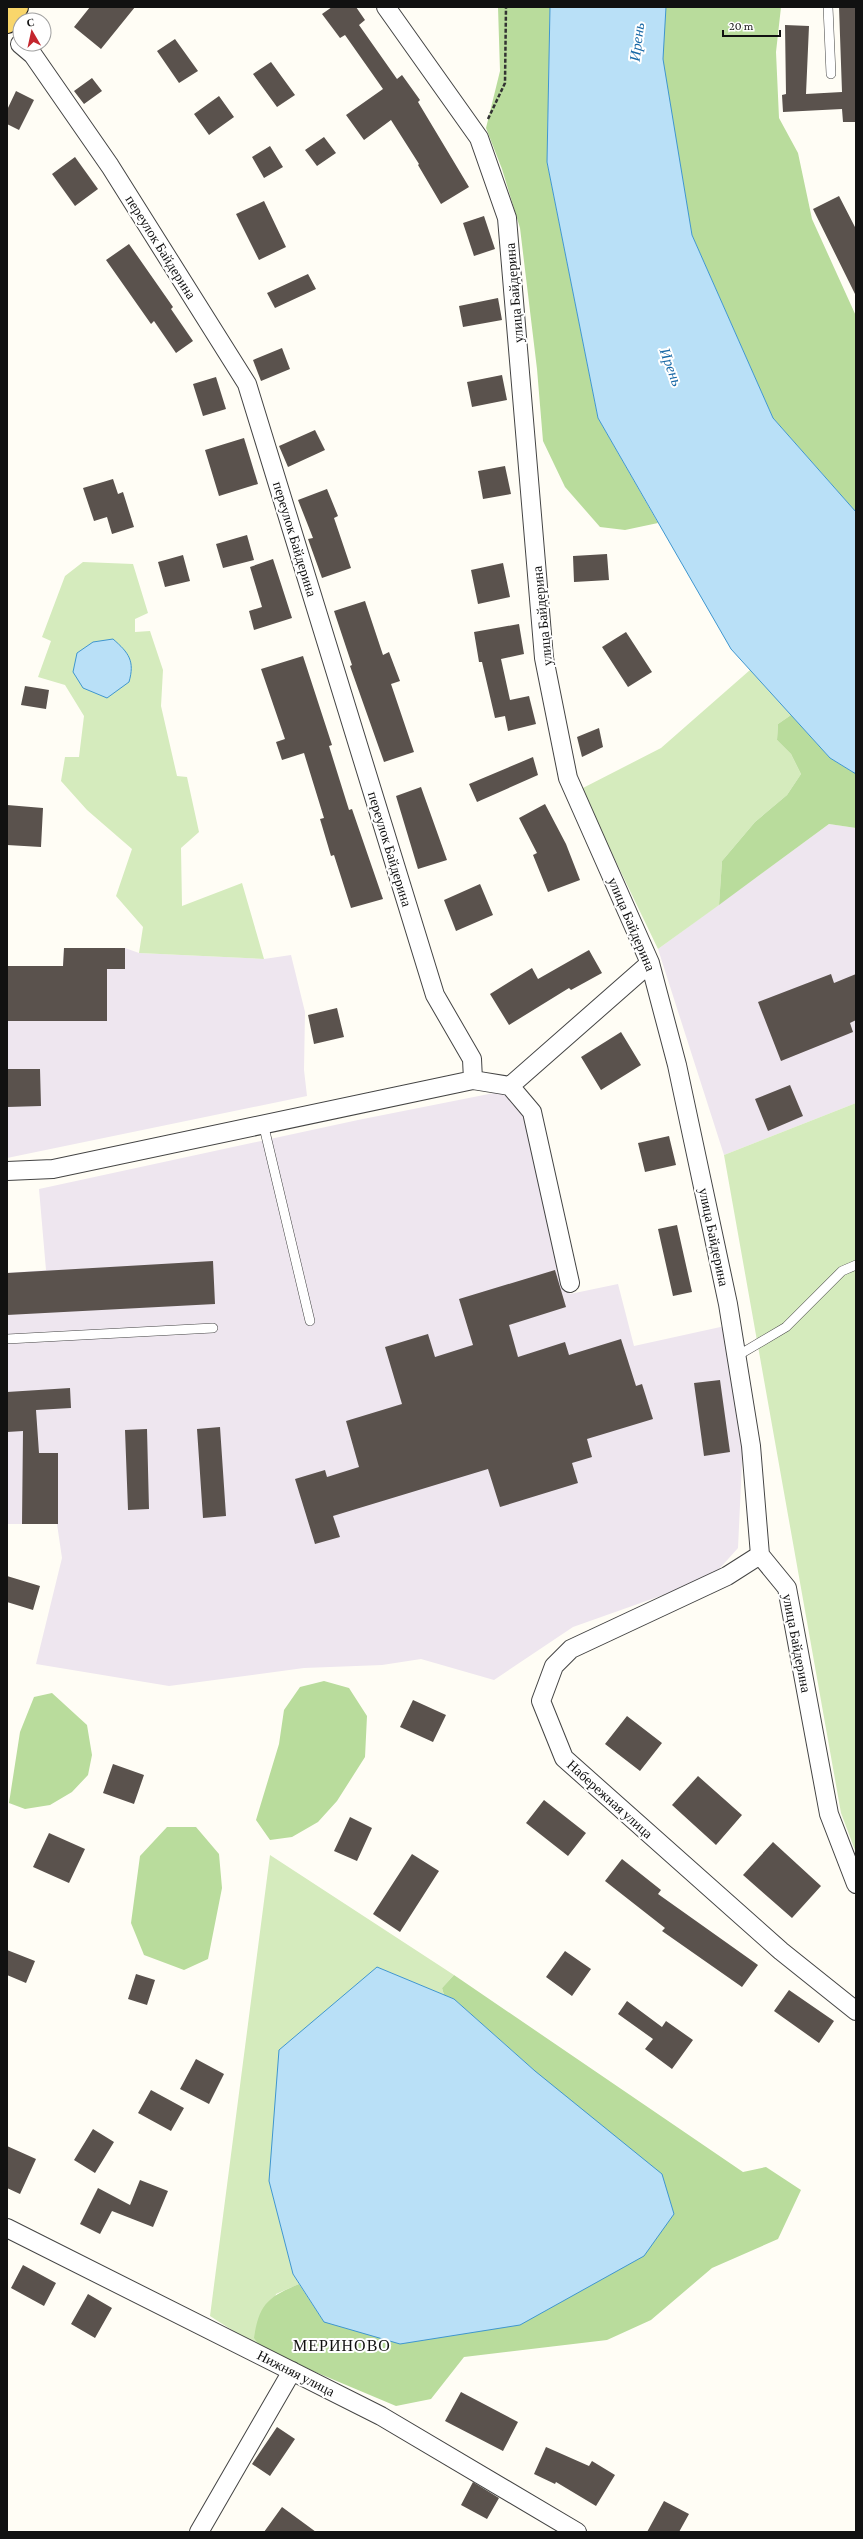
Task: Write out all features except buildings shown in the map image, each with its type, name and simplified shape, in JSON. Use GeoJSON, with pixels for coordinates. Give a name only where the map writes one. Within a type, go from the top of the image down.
{"type":"FeatureCollection","features":[{"type":"Feature","properties":{"kind":"main road"},"geometry":{"type":"LineString","coordinates":[[7,22],[18,7]]}},
{"type":"Feature","properties":{"kind":"street","name":"улица Байдерина"},"geometry":{"type":"LineString","coordinates":[[386,7],[479,138],[507,218],[544,658],[568,778],[650,963],[679,1073],[728,1304],[737,1356],[751,1446],[760,1554],[787,1588],[829,1814],[856,1884]]}},
{"type":"Feature","properties":{"kind":"street","name":"переулок Байдерина"},"geometry":{"type":"LineString","coordinates":[[29,52],[110,166],[247,384],[435,995],[472,1059],[473,1080]]}},
{"type":"Feature","properties":{"kind":"street"},"geometry":{"type":"LineString","coordinates":[[510,1086],[650,963]]}},
{"type":"Feature","properties":{"kind":"street"},"geometry":{"type":"LineString","coordinates":[[7,1171],[53,1169],[263,1123],[473,1080],[510,1086],[532,1112],[570,1283]]}},
{"type":"Feature","properties":{"kind":"street","name":"Набережная улица"},"geometry":{"type":"LineString","coordinates":[[760,1554],[727,1576],[571,1649],[554,1666],[540,1701],[564,1758],[781,1951],[856,2011]]}},
{"type":"Feature","properties":{"kind":"street","name":"Нижняя улица"},"geometry":{"type":"LineString","coordinates":[[7,2228],[381,2416],[577,2532]]}},
{"type":"Feature","properties":{"kind":"street"},"geometry":{"type":"LineString","coordinates":[[199,2532],[292,2371]]}},
{"type":"Feature","properties":{"kind":"lane"},"geometry":{"type":"LineString","coordinates":[[828,7],[832,74]]}},
{"type":"Feature","properties":{"kind":"lane"},"geometry":{"type":"LineString","coordinates":[[263,1123],[310,1321]]}},
{"type":"Feature","properties":{"kind":"lane"},"geometry":{"type":"LineString","coordinates":[[737,1356],[786,1327],[842,1271],[856,1265]]}},
{"type":"Feature","properties":{"kind":"lane"},"geometry":{"type":"LineString","coordinates":[[7,1340],[213,1328]]}},
{"type":"Feature","properties":{"kind":"path"},"geometry":{"type":"LineString","coordinates":[[479,138],[505,83],[506,7]]}},
{"type":"Feature","properties":{"kind":"shaded area"},"geometry":{"type":"Polygon","coordinates":[[[829,824],[856,828],[856,1103],[724,1155],[658,949],[829,824]]]}},
{"type":"Feature","properties":{"kind":"shaded area"},"geometry":{"type":"Polygon","coordinates":[[[64,948],[125,948],[139,953],[264,959],[291,955],[305,1012],[304,1070],[307,1096],[7,1158],[7,966],[63,966],[64,948]]]}},
{"type":"Feature","properties":{"kind":"shaded area"},"geometry":{"type":"Polygon","coordinates":[[[504,1091],[527,1114],[570,1294],[618,1284],[634,1346],[725,1326],[743,1441],[738,1548],[711,1578],[573,1627],[494,1680],[421,1659],[382,1665],[304,1668],[169,1686],[36,1664],[62,1558],[57,1524],[7,1524],[7,1273],[46,1270],[39,1189],[358,1120],[504,1091]]]}},
{"type":"Feature","properties":{"kind":"green space"},"geometry":{"type":"Polygon","coordinates":[[[498,7],[550,7],[547,162],[598,418],[658,523],[625,530],[600,527],[565,487],[543,441],[537,369],[520,228],[502,169],[486,128],[500,71],[498,7]]]}},
{"type":"Feature","properties":{"kind":"green space"},"geometry":{"type":"Polygon","coordinates":[[[666,7],[781,7],[776,52],[779,118],[798,153],[812,219],[856,316],[856,512],[773,418],[692,235],[662,59],[666,7]]]}},
{"type":"Feature","properties":{"kind":"green space"},"geometry":{"type":"Polygon","coordinates":[[[83,562],[133,564],[148,613],[135,619],[135,632],[150,631],[163,670],[161,706],[177,776],[187,777],[199,832],[181,848],[182,906],[242,883],[264,959],[139,953],[143,927],[116,896],[132,849],[87,810],[61,781],[65,757],[79,757],[84,716],[65,685],[38,677],[51,641],[42,637],[65,576],[83,562]]]}},
{"type":"Feature","properties":{"kind":"green space"},"geometry":{"type":"Polygon","coordinates":[[[750,670],[791,715],[778,724],[777,740],[791,754],[801,774],[787,795],[755,822],[722,861],[719,905],[658,949],[581,789],[661,748],[750,670]]]}},
{"type":"Feature","properties":{"kind":"green space"},"geometry":{"type":"Polygon","coordinates":[[[791,715],[830,758],[856,774],[856,828],[829,824],[719,905],[722,861],[755,822],[787,795],[801,774],[791,754],[777,740],[778,724],[791,715]]]}},
{"type":"Feature","properties":{"kind":"green space"},"geometry":{"type":"Polygon","coordinates":[[[856,1103],[856,1853],[841,1813],[724,1155],[856,1103]]]}},
{"type":"Feature","properties":{"kind":"green space"},"geometry":{"type":"Polygon","coordinates":[[[324,1681],[349,1688],[367,1716],[365,1757],[337,1801],[318,1822],[292,1837],[270,1840],[256,1820],[279,1744],[284,1710],[300,1687],[324,1681]]]}},
{"type":"Feature","properties":{"kind":"green space"},"geometry":{"type":"Polygon","coordinates":[[[52,1693],[87,1725],[92,1755],[88,1775],[72,1792],[50,1805],[25,1809],[9,1803],[20,1732],[34,1697],[52,1693]]]}},
{"type":"Feature","properties":{"kind":"green space"},"geometry":{"type":"Polygon","coordinates":[[[167,1827],[196,1827],[219,1854],[222,1888],[208,1959],[184,1970],[144,1955],[131,1923],[140,1856],[167,1827]]]}},
{"type":"Feature","properties":{"kind":"green space"},"geometry":{"type":"Polygon","coordinates":[[[270,1855],[454,1975],[442,1988],[444,1995],[377,1967],[269,2181],[293,2274],[299,2284],[276,2294],[263,2350],[210,2316],[270,1855]]]}},
{"type":"Feature","properties":{"kind":"green space"},"geometry":{"type":"Polygon","coordinates":[[[454,1975],[743,2172],[766,2167],[801,2190],[778,2239],[712,2268],[651,2320],[607,2340],[464,2357],[431,2399],[396,2406],[263,2350],[254,2338],[259,2317],[262,2309],[267,2303],[280,2293],[299,2284],[324,2322],[535,2071],[454,1999],[444,1995],[442,1988],[454,1975]]]}},
{"type":"Feature","properties":{"kind":"water","name":"Ирень"},"geometry":{"type":"Polygon","coordinates":[[[550,7],[666,7],[663,59],[692,235],[773,418],[856,512],[856,774],[830,758],[731,649],[598,418],[547,162],[550,7]]]}},
{"type":"Feature","properties":{"kind":"water"},"geometry":{"type":"Polygon","coordinates":[[[113,639],[127,653],[131,663],[131,675],[129,682],[107,698],[83,688],[73,672],[77,653],[93,642],[113,639]]]}},
{"type":"Feature","properties":{"kind":"water"},"geometry":{"type":"Polygon","coordinates":[[[377,1967],[454,1999],[535,2071],[662,2174],[674,2214],[644,2256],[520,2325],[400,2344],[324,2322],[293,2274],[269,2181],[279,2050],[377,1967]]]}},
{"type":"Feature","properties":{"kind":"district","name":"МЕРИНОВО"},"geometry":{"type":"Point","coordinates":[342,2345]}}]}
